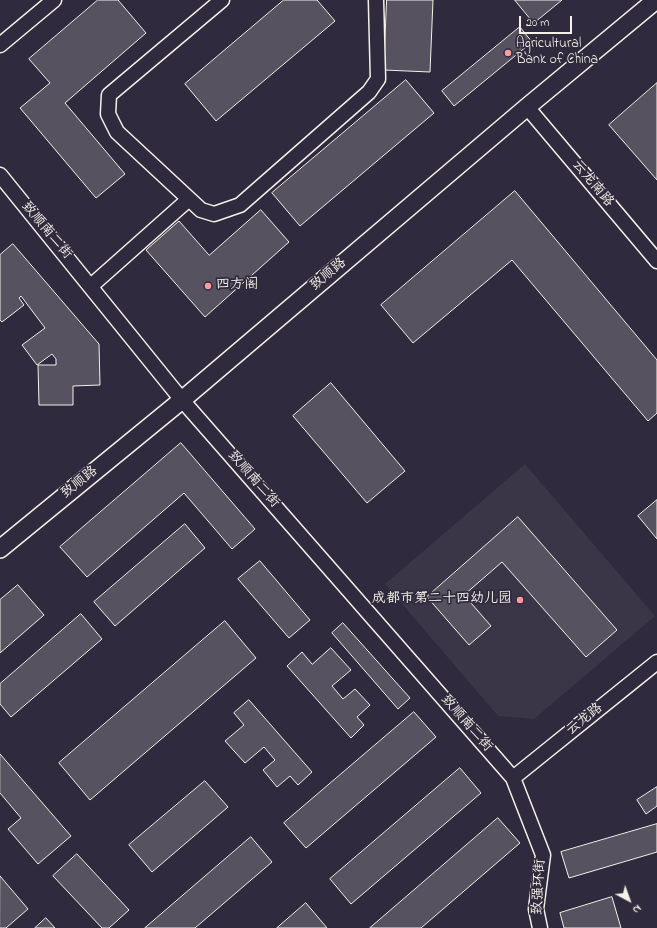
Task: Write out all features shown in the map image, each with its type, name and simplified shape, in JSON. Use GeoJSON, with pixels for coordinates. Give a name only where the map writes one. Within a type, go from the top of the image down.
{"type":"FeatureCollection","features":[{"type":"Feature","properties":{"kind":"street"},"geometry":{"type":"LineString","coordinates":[[0,45],[54,0]]}},
{"type":"Feature","properties":{"kind":"street"},"geometry":{"type":"LineString","coordinates":[[222,0],[108,95],[108,114],[117,132],[201,210],[214,214],[240,205],[369,92],[378,79],[376,0]]}},
{"type":"Feature","properties":{"kind":"street","name":"致顺路"},"geometry":{"type":"LineString","coordinates":[[0,549],[182,400],[527,107],[656,0]]}},
{"type":"Feature","properties":{"kind":"street","name":"云龙南路"},"geometry":{"type":"LineString","coordinates":[[527,107],[657,261]]}},
{"type":"Feature","properties":{"kind":"street","name":"致顺南二街"},"geometry":{"type":"LineString","coordinates":[[0,176],[91,286],[182,400],[513,778]]}},
{"type":"Feature","properties":{"kind":"street"},"geometry":{"type":"LineString","coordinates":[[91,286],[189,199]]}},
{"type":"Feature","properties":{"kind":"street","name":"云龙路"},"geometry":{"type":"LineString","coordinates":[[513,778],[657,662]]}},
{"type":"Feature","properties":{"kind":"street","name":"致强环街"},"geometry":{"type":"LineString","coordinates":[[513,778],[543,855],[536,909],[540,928]]}},
{"type":"Feature","properties":{"kind":"shaded area","name":"成都市第二十四幼儿园"},"geometry":{"type":"Polygon","coordinates":[[[525,464],[655,616],[534,719],[498,716],[385,584],[525,464]]]}},
{"type":"Feature","properties":{"kind":"building"},"geometry":{"type":"Polygon","coordinates":[[[98,0],[118,0],[146,33],[65,103],[125,174],[96,198],[20,108],[50,83],[29,59],[98,0]]]}},
{"type":"Feature","properties":{"kind":"building"},"geometry":{"type":"Polygon","coordinates":[[[284,0],[317,0],[335,21],[216,121],[185,84],[284,0]]]}},
{"type":"Feature","properties":{"kind":"building"},"geometry":{"type":"Polygon","coordinates":[[[387,0],[433,0],[430,72],[384,70],[387,0]]]}},
{"type":"Feature","properties":{"kind":"building"},"geometry":{"type":"Polygon","coordinates":[[[515,0],[562,0],[534,23],[515,0]]]}},
{"type":"Feature","properties":{"kind":"building"},"geometry":{"type":"Polygon","coordinates":[[[520,27],[532,42],[454,106],[442,91],[520,27]]]}},
{"type":"Feature","properties":{"kind":"building"},"geometry":{"type":"Polygon","coordinates":[[[406,80],[434,113],[300,226],[272,193],[406,80]]]}},
{"type":"Feature","properties":{"kind":"building"},"geometry":{"type":"Polygon","coordinates":[[[657,83],[657,180],[609,125],[657,83]]]}},
{"type":"Feature","properties":{"kind":"building"},"geometry":{"type":"Polygon","coordinates":[[[515,191],[657,360],[657,413],[648,421],[512,260],[413,343],[381,305],[515,191]]]}},
{"type":"Feature","properties":{"kind":"building","name":"四方阁"},"geometry":{"type":"Polygon","coordinates":[[[261,210],[289,242],[205,317],[146,250],[179,221],[209,255],[261,210]]]}},
{"type":"Feature","properties":{"kind":"building"},"geometry":{"type":"Polygon","coordinates":[[[13,244],[99,344],[100,385],[73,386],[73,405],[39,405],[38,365],[56,365],[56,359],[52,354],[37,365],[22,345],[45,328],[21,296],[19,298],[24,305],[2,322],[0,320],[0,255],[13,244]]]}},
{"type":"Feature","properties":{"kind":"building"},"geometry":{"type":"Polygon","coordinates":[[[331,383],[405,471],[367,503],[293,416],[331,383]]]}},
{"type":"Feature","properties":{"kind":"building"},"geometry":{"type":"Polygon","coordinates":[[[181,443],[255,529],[232,549],[184,493],[87,577],[60,547],[181,443]]]}},
{"type":"Feature","properties":{"kind":"building"},"geometry":{"type":"Polygon","coordinates":[[[657,500],[657,539],[638,516],[657,500]]]}},
{"type":"Feature","properties":{"kind":"building"},"geometry":{"type":"Polygon","coordinates":[[[518,517],[617,630],[586,657],[502,562],[464,595],[491,626],[469,645],[427,597],[518,517]]]}},
{"type":"Feature","properties":{"kind":"building"},"geometry":{"type":"Polygon","coordinates":[[[185,524],[205,548],[115,626],[94,602],[185,524]]]}},
{"type":"Feature","properties":{"kind":"building"},"geometry":{"type":"Polygon","coordinates":[[[260,561],[310,620],[289,638],[238,579],[260,561]]]}},
{"type":"Feature","properties":{"kind":"building"},"geometry":{"type":"Polygon","coordinates":[[[18,585],[44,615],[0,653],[0,600],[18,585]]]}},
{"type":"Feature","properties":{"kind":"building"},"geometry":{"type":"Polygon","coordinates":[[[81,614],[102,639],[11,717],[0,704],[0,684],[81,614]]]}},
{"type":"Feature","properties":{"kind":"building"},"geometry":{"type":"Polygon","coordinates":[[[225,621],[256,658],[90,800],[59,763],[225,621]]]}},
{"type":"Feature","properties":{"kind":"building"},"geometry":{"type":"Polygon","coordinates":[[[343,623],[410,698],[398,709],[332,633],[343,623]]]}},
{"type":"Feature","properties":{"kind":"building"},"geometry":{"type":"Polygon","coordinates":[[[331,648],[351,670],[332,686],[343,699],[355,689],[370,705],[357,717],[364,725],[351,738],[287,666],[302,652],[312,664],[331,648]]]}},
{"type":"Feature","properties":{"kind":"building"},"geometry":{"type":"Polygon","coordinates":[[[249,700],[312,772],[298,785],[290,776],[277,787],[263,770],[275,760],[264,747],[245,763],[225,741],[244,725],[234,713],[249,700]]]}},
{"type":"Feature","properties":{"kind":"building"},"geometry":{"type":"Polygon","coordinates":[[[414,712],[436,737],[306,848],[284,823],[414,712]]]}},
{"type":"Feature","properties":{"kind":"building"},"geometry":{"type":"Polygon","coordinates":[[[0,754],[71,836],[38,864],[8,829],[21,818],[0,793],[0,754]]]}},
{"type":"Feature","properties":{"kind":"building"},"geometry":{"type":"Polygon","coordinates":[[[460,768],[481,793],[351,904],[330,879],[460,768]]]}},
{"type":"Feature","properties":{"kind":"building"},"geometry":{"type":"Polygon","coordinates":[[[205,781],[228,807],[152,872],[129,845],[205,781]]]}},
{"type":"Feature","properties":{"kind":"building"},"geometry":{"type":"Polygon","coordinates":[[[657,787],[657,806],[646,814],[637,800],[657,787]]]}},
{"type":"Feature","properties":{"kind":"building"},"geometry":{"type":"Polygon","coordinates":[[[498,818],[520,843],[421,928],[370,928],[498,818]]]}},
{"type":"Feature","properties":{"kind":"building"},"geometry":{"type":"Polygon","coordinates":[[[657,824],[657,852],[569,878],[561,852],[657,824]]]}},
{"type":"Feature","properties":{"kind":"building"},"geometry":{"type":"Polygon","coordinates":[[[251,837],[272,862],[195,928],[145,928],[251,837]]]}},
{"type":"Feature","properties":{"kind":"building"},"geometry":{"type":"Polygon","coordinates":[[[77,854],[129,910],[109,928],[102,928],[53,876],[77,854]]]}},
{"type":"Feature","properties":{"kind":"building"},"geometry":{"type":"Polygon","coordinates":[[[0,876],[28,909],[6,928],[0,928],[0,876]]]}},
{"type":"Feature","properties":{"kind":"building"},"geometry":{"type":"Polygon","coordinates":[[[612,897],[621,928],[564,928],[560,913],[612,897]]]}},
{"type":"Feature","properties":{"kind":"building"},"geometry":{"type":"Polygon","coordinates":[[[306,903],[327,928],[277,928],[306,903]]]}},
{"type":"Feature","properties":{"kind":"building"},"geometry":{"type":"Polygon","coordinates":[[[46,918],[55,928],[35,928],[46,918]]]}},
{"type":"Feature","properties":{"kind":"place","name":"Agricultural Bank of China"},"geometry":{"type":"Point","coordinates":[508,53]}},
{"type":"Feature","properties":{"kind":"place","name":"四方阁"},"geometry":{"type":"Point","coordinates":[208,286]}},
{"type":"Feature","properties":{"kind":"place","name":"成都市第二十四幼儿园"},"geometry":{"type":"Point","coordinates":[520,600]}}]}
